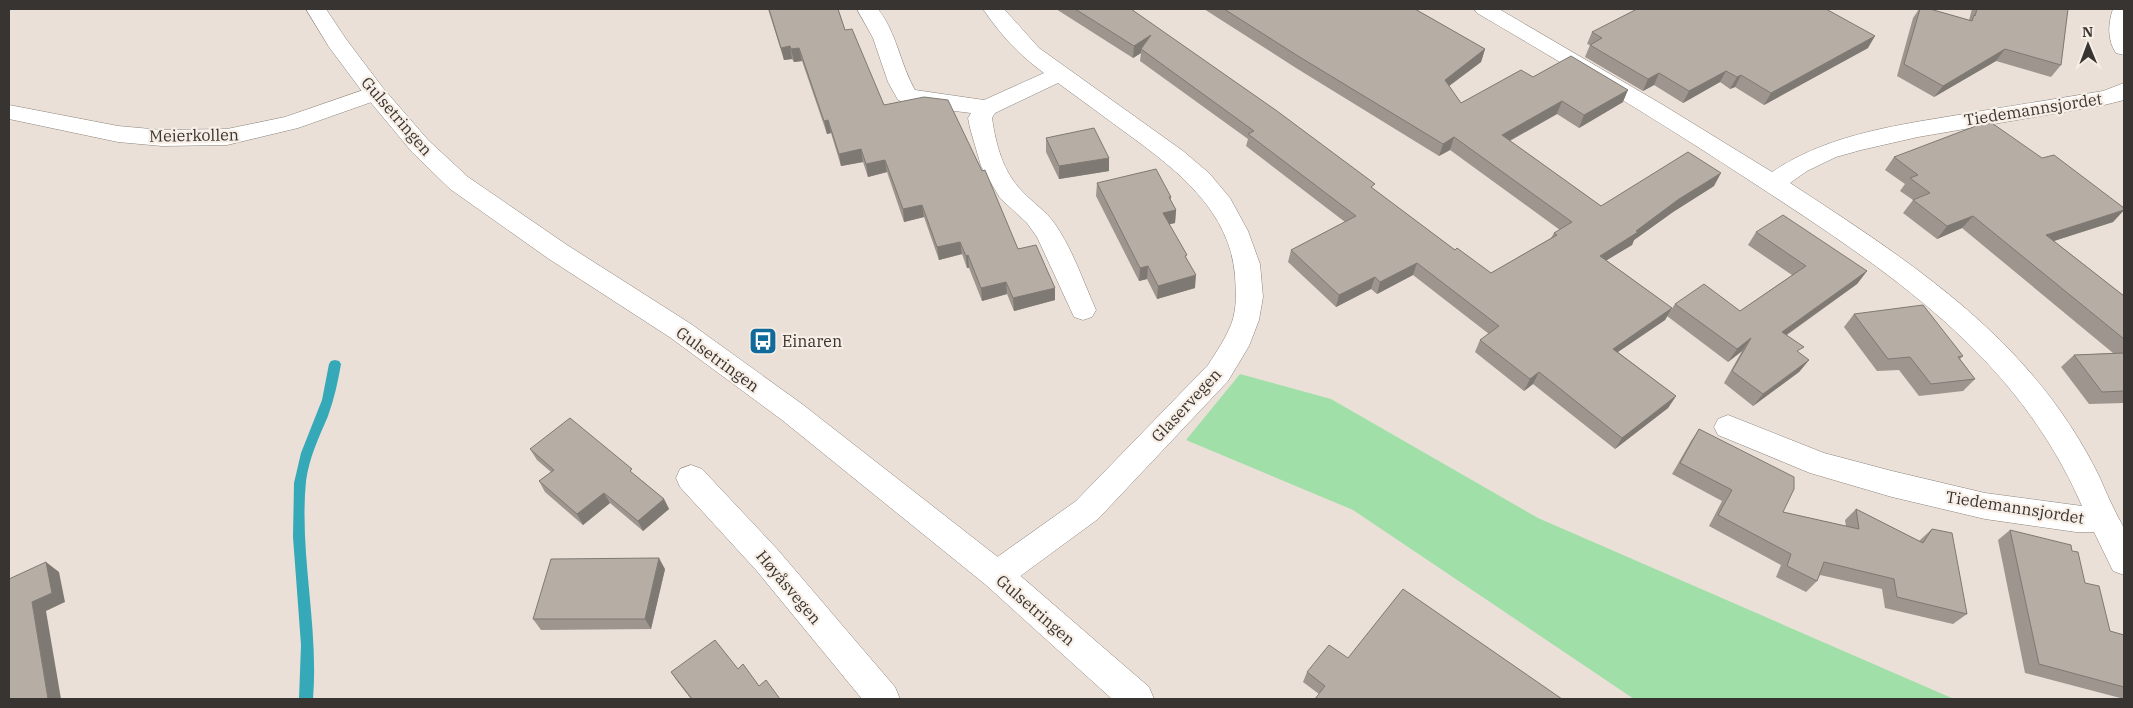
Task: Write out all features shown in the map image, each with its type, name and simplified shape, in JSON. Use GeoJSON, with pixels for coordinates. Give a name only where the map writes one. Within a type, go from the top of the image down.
{"type":"FeatureCollection","features":[{"type":"Feature","properties":{"kind":"street","name":"Gulsetringen"},"geometry":{"type":"LineString","coordinates":[[316,9],[337,42],[375,93],[420,146],[459,183],[551,247],[681,331],[784,406],[997,575],[1137,699]]}},
{"type":"Feature","properties":{"kind":"street"},"geometry":{"type":"LineString","coordinates":[[866,9],[874,18],[884,38],[899,82],[906,95],[914,99],[987,108]]}},
{"type":"Feature","properties":{"kind":"street","name":"Glaservegen"},"geometry":{"type":"LineString","coordinates":[[993,9],[1009,30],[1032,53],[1175,157],[1206,186],[1221,204],[1236,231],[1247,264],[1250,297],[1246,320],[1235,346],[1218,373],[1087,510],[997,575]]}},
{"type":"Feature","properties":{"kind":"street","name":"Tiedemannsjordet"},"geometry":{"type":"LineString","coordinates":[[1484,9],[1773,182],[1916,282],[1956,314],[1990,346],[2017,376],[2049,419],[2076,460],[2103,518],[2076,519],[1985,506],[1892,484],[1820,464],[1728,427]]}},
{"type":"Feature","properties":{"kind":"street"},"geometry":{"type":"LineString","coordinates":[[2123,9],[2118,21],[2119,34],[2124,48]]}},
{"type":"Feature","properties":{"kind":"street"},"geometry":{"type":"LineString","coordinates":[[1059,74],[987,108],[980,118],[982,140],[992,164],[1009,192],[1038,221],[1050,239],[1083,310]]}},
{"type":"Feature","properties":{"kind":"street","name":"Tiedemannsjordet"},"geometry":{"type":"LineString","coordinates":[[1773,182],[1799,165],[1828,151],[1861,142],[1928,127],[2104,98],[2124,90]]}},
{"type":"Feature","properties":{"kind":"street","name":"Meierkollen"},"geometry":{"type":"LineString","coordinates":[[9,112],[118,134],[162,138],[227,138],[290,123],[375,93]]}},
{"type":"Feature","properties":{"kind":"street","name":"Høyåsvegen"},"geometry":{"type":"LineString","coordinates":[[691,478],[767,560],[883,699]]}},
{"type":"Feature","properties":{"kind":"street"},"geometry":{"type":"LineString","coordinates":[[2103,518],[2124,561]]}},
{"type":"Feature","properties":{"kind":"green space"},"geometry":{"type":"Polygon","coordinates":[[[1240,374],[1331,399],[1538,518],[1954,699],[1634,699],[1353,510],[1186,440],[1240,374]]]}},
{"type":"Feature","properties":{"kind":"building"},"geometry":{"type":"Polygon","coordinates":[[[769,9],[838,9],[845,30],[852,29],[884,105],[924,97],[948,100],[982,171],[985,170],[1018,249],[1036,245],[1055,288],[1013,298],[1006,282],[981,288],[968,255],[966,256],[960,242],[937,247],[922,205],[903,209],[885,160],[866,164],[861,149],[839,154],[828,120],[824,121],[799,48],[791,49],[790,46],[781,48],[769,9]]]}},
{"type":"Feature","properties":{"kind":"building"},"geometry":{"type":"Polygon","coordinates":[[[1075,9],[1131,9],[1277,111],[1375,184],[1371,187],[1455,250],[1457,248],[1491,273],[1557,235],[1554,233],[1572,222],[1454,137],[1443,144],[1224,9],[1415,9],[1485,49],[1445,80],[1461,103],[1521,70],[1533,77],[1571,56],[1628,90],[1584,115],[1562,101],[1502,135],[1601,206],[1688,152],[1721,173],[1679,199],[1636,231],[1638,232],[1600,256],[1672,308],[1613,349],[1676,396],[1622,438],[1539,372],[1530,379],[1480,340],[1499,326],[1417,263],[1380,282],[1375,277],[1339,295],[1291,250],[1356,216],[1248,134],[1254,131],[1141,49],[1151,35],[1134,46],[1075,9]]]}},
{"type":"Feature","properties":{"kind":"building"},"geometry":{"type":"Polygon","coordinates":[[[1637,9],[1826,9],[1875,36],[1771,93],[1741,75],[1737,77],[1726,71],[1689,91],[1659,73],[1648,79],[1590,45],[1602,38],[1592,32],[1637,9]]]}},
{"type":"Feature","properties":{"kind":"building"},"geometry":{"type":"Polygon","coordinates":[[[1920,9],[1930,9],[1972,21],[1977,9],[2068,9],[2061,65],[2005,49],[1943,86],[1904,64],[1920,9]]]}},
{"type":"Feature","properties":{"kind":"building"},"geometry":{"type":"Polygon","coordinates":[[[1989,121],[2042,158],[2054,155],[2124,208],[2124,210],[2046,235],[2124,296],[2124,339],[1973,216],[1947,226],[1913,200],[1930,193],[1910,178],[1918,175],[1894,157],[1989,121]]]}},
{"type":"Feature","properties":{"kind":"building"},"geometry":{"type":"Polygon","coordinates":[[[1094,128],[1109,158],[1059,166],[1046,138],[1094,128]]]}},
{"type":"Feature","properties":{"kind":"building"},"geometry":{"type":"Polygon","coordinates":[[[1156,169],[1176,210],[1163,213],[1196,275],[1158,286],[1148,266],[1140,268],[1097,183],[1156,169]]]}},
{"type":"Feature","properties":{"kind":"building"},"geometry":{"type":"Polygon","coordinates":[[[1783,215],[1867,271],[1782,332],[1804,347],[1797,351],[1809,360],[1763,394],[1732,371],[1751,338],[1737,349],[1675,304],[1704,284],[1740,311],[1806,266],[1756,232],[1783,215]]]}},
{"type":"Feature","properties":{"kind":"building"},"geometry":{"type":"Polygon","coordinates":[[[1923,305],[1963,356],[1958,357],[1975,379],[1931,384],[1910,357],[1888,359],[1854,314],[1923,305]]]}},
{"type":"Feature","properties":{"kind":"building"},"geometry":{"type":"Polygon","coordinates":[[[2124,353],[2124,391],[2102,392],[2074,355],[2124,353]]]}},
{"type":"Feature","properties":{"kind":"building"},"geometry":{"type":"Polygon","coordinates":[[[570,418],[632,469],[630,471],[664,499],[638,521],[604,493],[577,514],[539,481],[554,470],[530,449],[570,418]]]}},
{"type":"Feature","properties":{"kind":"building"},"geometry":{"type":"Polygon","coordinates":[[[1699,429],[1794,477],[1794,489],[1783,512],[1859,529],[1856,509],[1923,543],[1932,529],[1952,533],[1967,614],[1897,597],[1894,579],[1824,562],[1817,581],[1787,566],[1791,554],[1718,515],[1732,490],[1680,463],[1699,429]]]}},
{"type":"Feature","properties":{"kind":"building"},"geometry":{"type":"Polygon","coordinates":[[[2010,530],[2071,545],[2072,551],[2078,552],[2085,583],[2099,586],[2110,631],[2124,635],[2124,687],[2039,664],[2010,530]]]}},
{"type":"Feature","properties":{"kind":"building"},"geometry":{"type":"Polygon","coordinates":[[[659,558],[645,619],[533,619],[551,559],[659,558]]]}},
{"type":"Feature","properties":{"kind":"building"},"geometry":{"type":"Polygon","coordinates":[[[46,562],[52,593],[32,602],[48,699],[9,699],[9,579],[46,562]]]}},
{"type":"Feature","properties":{"kind":"building"},"geometry":{"type":"Polygon","coordinates":[[[1403,589],[1562,699],[1315,699],[1325,686],[1307,672],[1329,645],[1348,658],[1403,589]]]}},
{"type":"Feature","properties":{"kind":"building"},"geometry":{"type":"Polygon","coordinates":[[[715,640],[738,669],[743,664],[759,686],[766,680],[780,699],[692,699],[671,672],[715,640]]]}},
{"type":"Feature","properties":{"kind":"waterway"},"geometry":{"type":"LineString","coordinates":[[306,699],[308,645],[300,537],[300,483],[301,472],[307,453],[328,400],[335,364]]}},
{"type":"Feature","properties":{"kind":"place","name":"Einaren"},"geometry":{"type":"Point","coordinates":[763,341]}}]}
